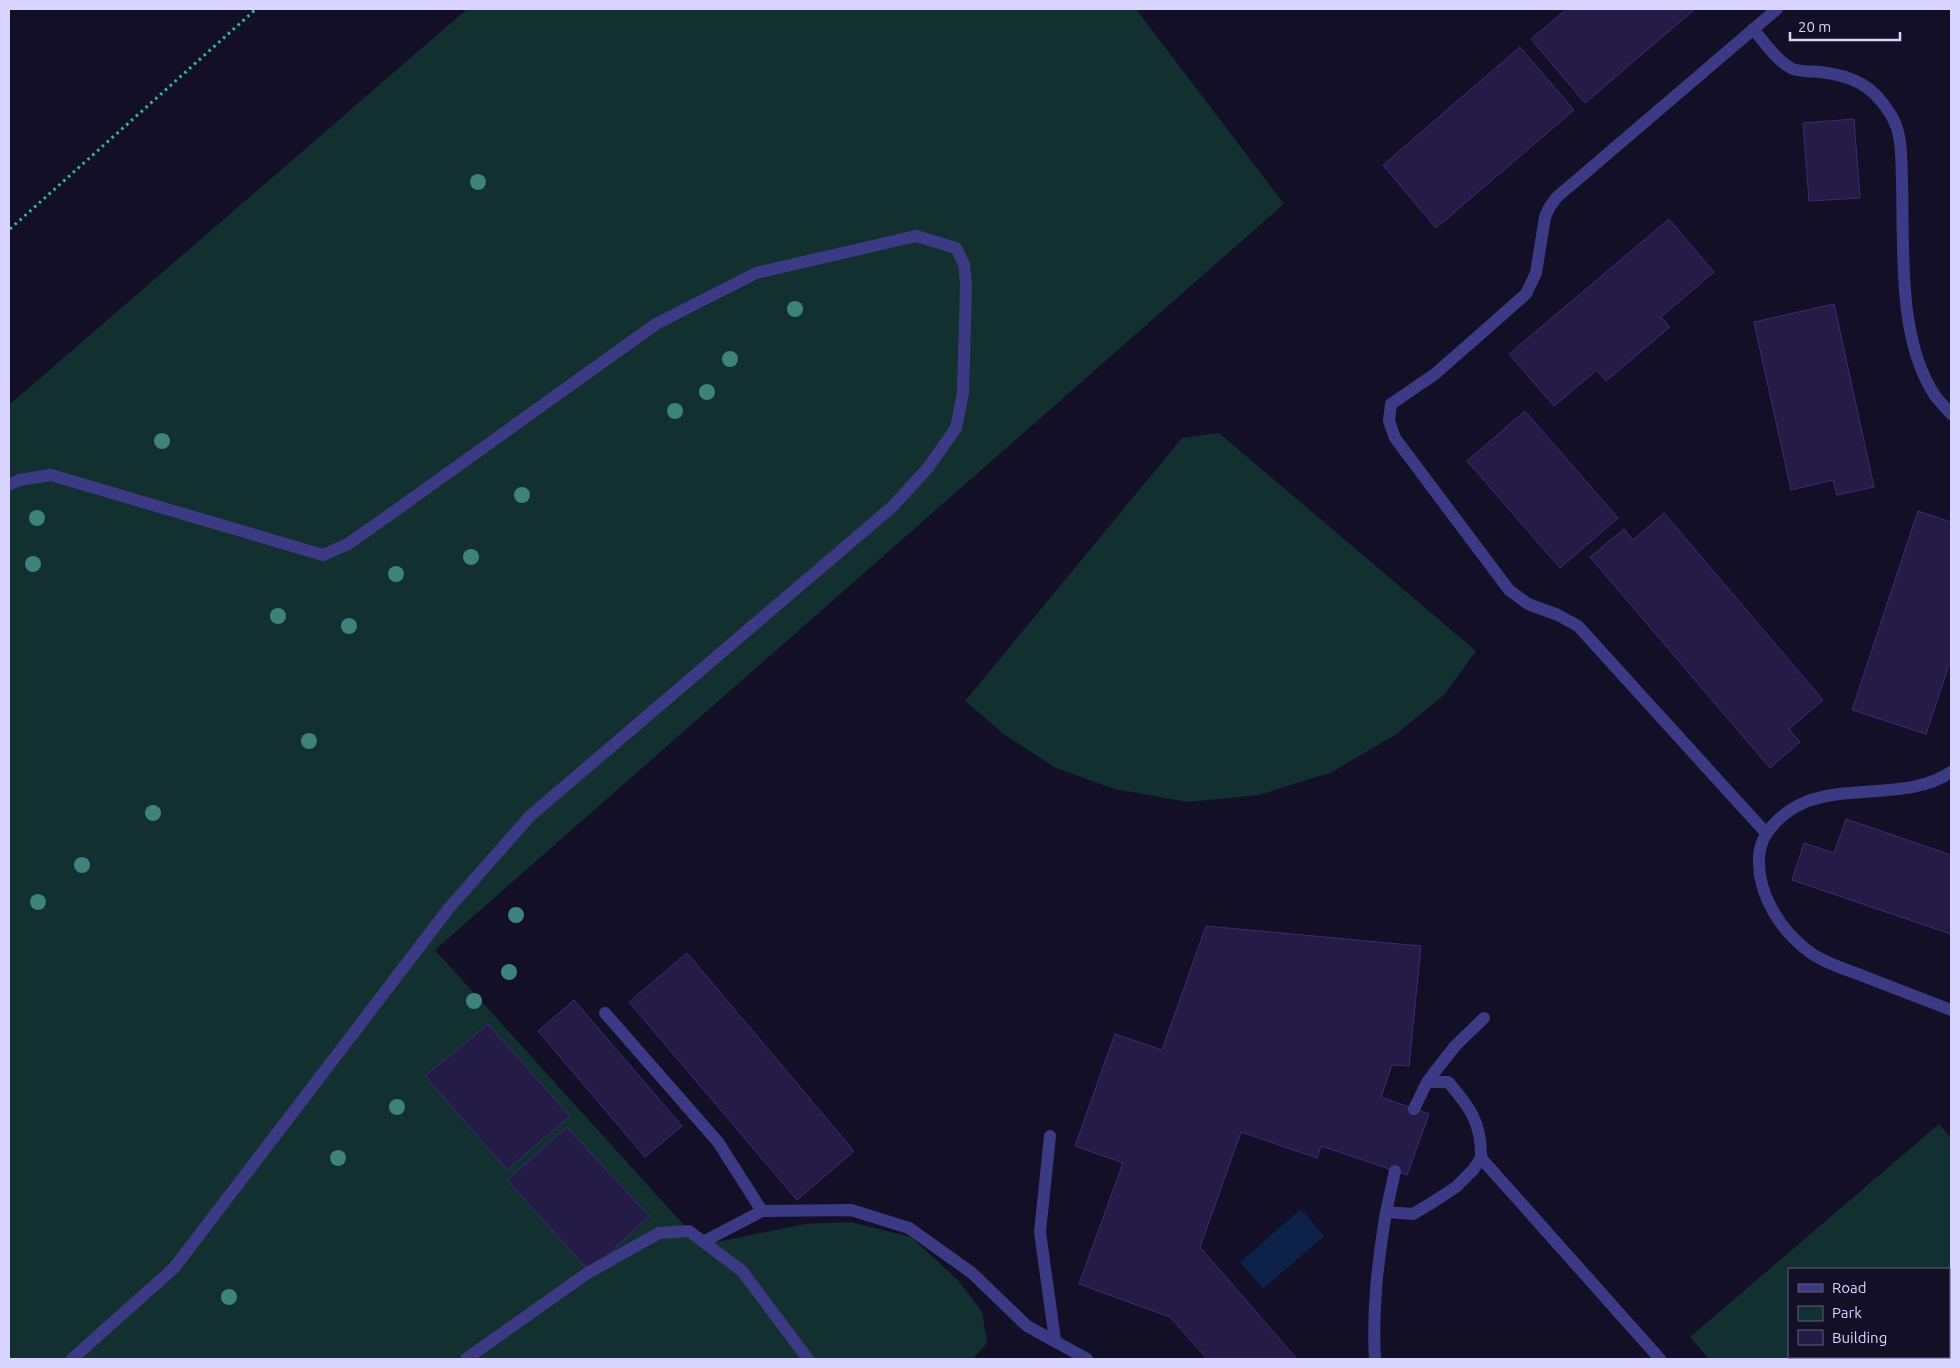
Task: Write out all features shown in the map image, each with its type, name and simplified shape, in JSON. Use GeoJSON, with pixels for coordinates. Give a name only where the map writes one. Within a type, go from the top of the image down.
{"type":"FeatureCollection","features":[{"type":"Feature","properties":{"kind":"street"},"geometry":{"type":"LineString","coordinates":[[1766,833],[1578,626],[1558,614],[1528,604],[1509,590],[1395,438],[1389,421],[1391,404],[1435,374],[1526,294],[1536,274],[1544,218],[1557,197],[1777,9]]}},
{"type":"Feature","properties":{"kind":"street"},"geometry":{"type":"LineString","coordinates":[[1753,29],[1777,57],[1787,65],[1795,70],[1850,77],[1865,86],[1892,116],[1900,142],[1905,306],[1925,377],[1936,396],[1951,414]]}},
{"type":"Feature","properties":{"kind":"street"},"geometry":{"type":"LineString","coordinates":[[9,485],[19,480],[50,475],[323,555],[348,544],[656,324],[756,273],[916,236],[956,248],[964,264],[966,285],[963,393],[956,428],[926,469],[892,507],[530,816],[449,908],[174,1268],[72,1359]]}},
{"type":"Feature","properties":{"kind":"street"},"geometry":{"type":"LineString","coordinates":[[1951,772],[1926,784],[1826,795],[1795,806],[1778,819],[1766,833],[1759,851],[1758,868],[1769,904],[1784,927],[1812,954],[1831,964],[1951,1010]]}},
{"type":"Feature","properties":{"kind":"street"},"geometry":{"type":"LineString","coordinates":[[606,1013],[718,1142],[762,1211]]}},
{"type":"Feature","properties":{"kind":"street"},"geometry":{"type":"LineString","coordinates":[[1414,1109],[1427,1082],[1455,1046],[1484,1018]]}},
{"type":"Feature","properties":{"kind":"street"},"geometry":{"type":"LineString","coordinates":[[1386,1212],[1413,1214],[1456,1188],[1481,1158],[1481,1139],[1474,1118],[1465,1101],[1448,1082],[1427,1082]]}},
{"type":"Feature","properties":{"kind":"street"},"geometry":{"type":"LineString","coordinates":[[1050,1136],[1040,1232],[1055,1340]]}},
{"type":"Feature","properties":{"kind":"street"},"geometry":{"type":"LineString","coordinates":[[1481,1158],[1660,1359]]}},
{"type":"Feature","properties":{"kind":"street"},"geometry":{"type":"LineString","coordinates":[[1376,1359],[1374,1333],[1376,1282],[1394,1171]]}},
{"type":"Feature","properties":{"kind":"street"},"geometry":{"type":"LineString","coordinates":[[703,1242],[762,1211],[851,1210],[909,1228],[972,1272],[1027,1326],[1088,1359]]}},
{"type":"Feature","properties":{"kind":"street"},"geometry":{"type":"LineString","coordinates":[[466,1359],[586,1274],[659,1233],[689,1231],[742,1271],[808,1359]]}},
{"type":"Feature","properties":{"kind":"path"},"geometry":{"type":"LineString","coordinates":[[10,229],[256,9]]}},
{"type":"Feature","properties":{"kind":"green space"},"geometry":{"type":"Polygon","coordinates":[[[467,9],[1136,9],[1284,204],[435,950],[702,1245],[805,1224],[851,1222],[911,1237],[958,1280],[982,1312],[987,1343],[973,1359],[9,1359],[9,405],[467,9]]]}},
{"type":"Feature","properties":{"kind":"green space"},"geometry":{"type":"Polygon","coordinates":[[[1219,433],[1476,651],[1445,694],[1395,735],[1332,772],[1259,795],[1188,802],[1114,789],[1056,768],[1005,735],[965,701],[1182,438],[1219,433]]]}},
{"type":"Feature","properties":{"kind":"green space"},"geometry":{"type":"Polygon","coordinates":[[[1939,1124],[1951,1138],[1951,1359],[1709,1359],[1690,1337],[1939,1124]]]}},
{"type":"Feature","properties":{"kind":"water"},"geometry":{"type":"Polygon","coordinates":[[[1301,1209],[1324,1236],[1263,1289],[1240,1262],[1301,1209]]]}},
{"type":"Feature","properties":{"kind":"building"},"geometry":{"type":"Polygon","coordinates":[[[1567,9],[1695,9],[1585,103],[1531,39],[1567,9]]]}},
{"type":"Feature","properties":{"kind":"building"},"geometry":{"type":"Polygon","coordinates":[[[1520,47],[1574,110],[1436,228],[1383,165],[1520,47]]]}},
{"type":"Feature","properties":{"kind":"building"},"geometry":{"type":"Polygon","coordinates":[[[1854,119],[1860,198],[1809,201],[1803,123],[1854,119]]]}},
{"type":"Feature","properties":{"kind":"building"},"geometry":{"type":"Polygon","coordinates":[[[1669,219],[1714,272],[1661,317],[1670,327],[1606,381],[1597,370],[1554,406],[1509,354],[1669,219]]]}},
{"type":"Feature","properties":{"kind":"building"},"geometry":{"type":"Polygon","coordinates":[[[1834,304],[1874,487],[1837,495],[1833,480],[1791,490],[1754,322],[1834,304]]]}},
{"type":"Feature","properties":{"kind":"building"},"geometry":{"type":"Polygon","coordinates":[[[1525,411],[1618,518],[1560,568],[1467,461],[1525,411]]]}},
{"type":"Feature","properties":{"kind":"building"},"geometry":{"type":"Polygon","coordinates":[[[1918,511],[1951,522],[1951,659],[1926,734],[1852,710],[1918,511]]]}},
{"type":"Feature","properties":{"kind":"building"},"geometry":{"type":"Polygon","coordinates":[[[1664,513],[1823,700],[1789,729],[1800,742],[1770,768],[1590,557],[1624,529],[1633,540],[1664,513]]]}},
{"type":"Feature","properties":{"kind":"building"},"geometry":{"type":"Polygon","coordinates":[[[1846,819],[1951,855],[1951,934],[1792,880],[1804,843],[1834,853],[1846,819]]]}},
{"type":"Feature","properties":{"kind":"building"},"geometry":{"type":"Polygon","coordinates":[[[1206,926],[1421,946],[1409,1066],[1392,1065],[1381,1097],[1429,1114],[1407,1175],[1321,1146],[1317,1158],[1241,1132],[1200,1247],[1296,1358],[1294,1359],[1207,1359],[1170,1317],[1079,1284],[1123,1163],[1075,1146],[1115,1034],[1162,1050],[1206,926]]]}},
{"type":"Feature","properties":{"kind":"building"},"geometry":{"type":"Polygon","coordinates":[[[687,953],[854,1151],[797,1200],[629,1002],[687,953]]]}},
{"type":"Feature","properties":{"kind":"building"},"geometry":{"type":"Polygon","coordinates":[[[574,1000],[682,1126],[645,1157],[538,1031],[574,1000]]]}},
{"type":"Feature","properties":{"kind":"building"},"geometry":{"type":"Polygon","coordinates":[[[488,1024],[570,1116],[507,1170],[425,1076],[488,1024]]]}},
{"type":"Feature","properties":{"kind":"building"},"geometry":{"type":"Polygon","coordinates":[[[567,1127],[649,1216],[590,1272],[507,1180],[567,1127]]]}}]}
